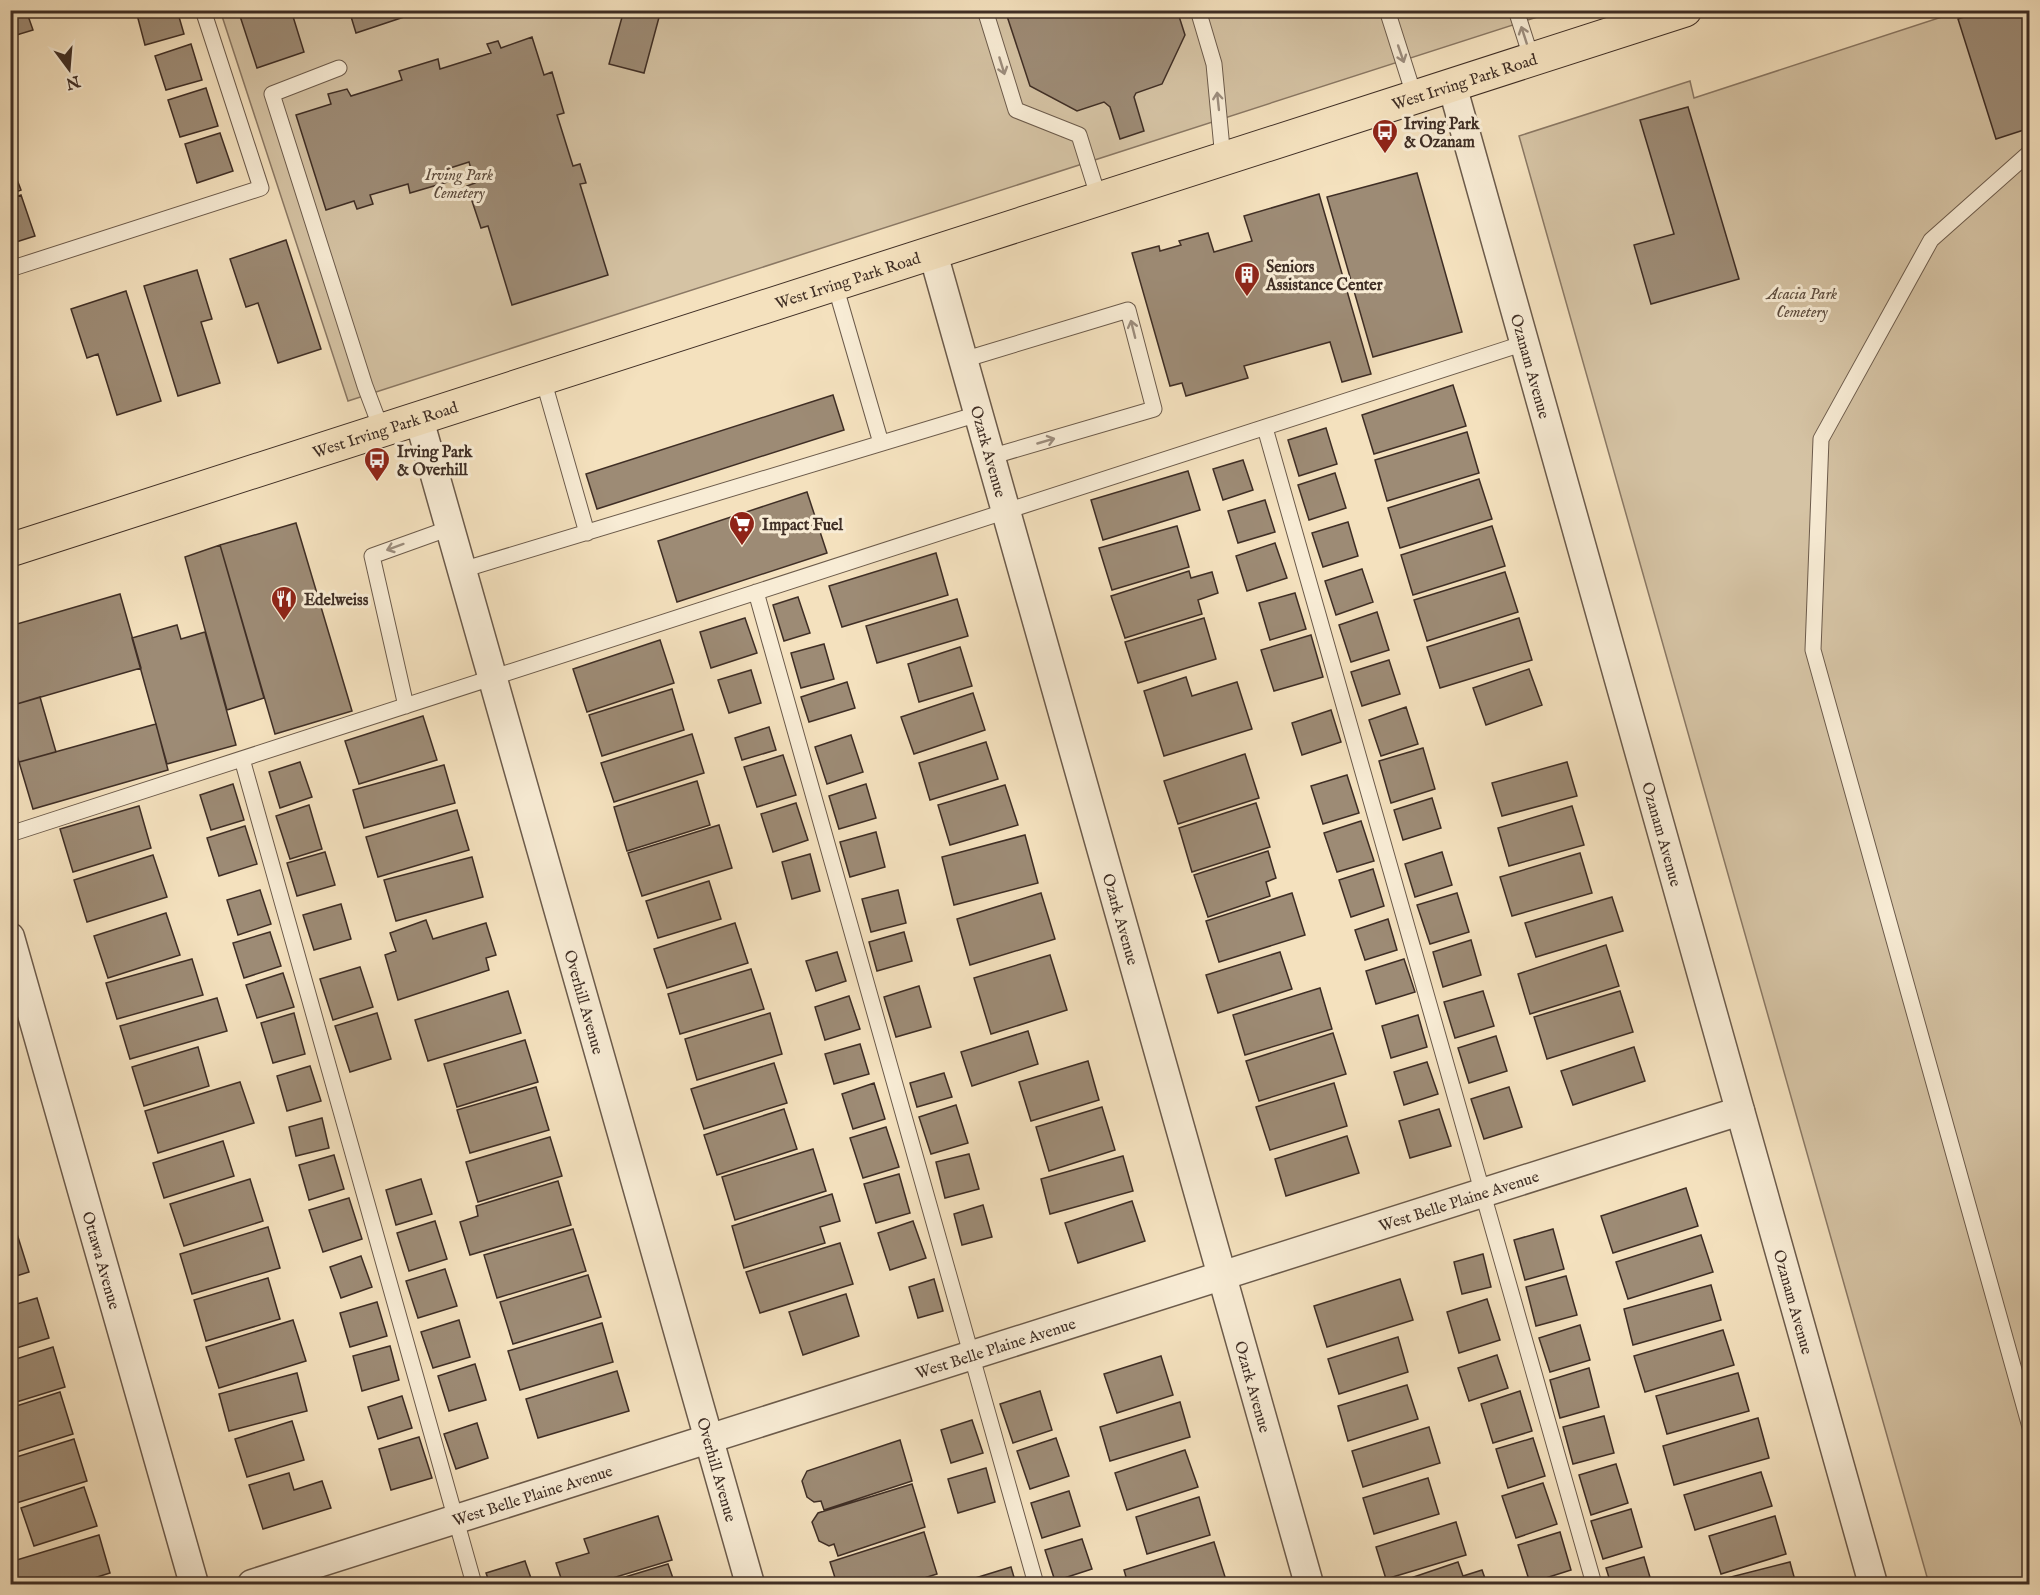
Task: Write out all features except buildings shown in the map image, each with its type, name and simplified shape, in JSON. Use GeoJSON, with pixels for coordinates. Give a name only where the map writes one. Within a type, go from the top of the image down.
{"type":"FeatureCollection","features":[{"type":"Feature","properties":{"kind":"main road","name":"West Irving Park Road"},"geometry":{"type":"LineString","coordinates":[[10,550],[1685,10]]}},
{"type":"Feature","properties":{"kind":"street","name":"Ozanam Avenue"},"geometry":{"type":"LineString","coordinates":[[1452,85],[1873,1584]]}},
{"type":"Feature","properties":{"kind":"street","name":"Ozark Avenue"},"geometry":{"type":"LineString","coordinates":[[933,253],[1309,1584]]}},
{"type":"Feature","properties":{"kind":"street","name":"Overhill Avenue"},"geometry":{"type":"LineString","coordinates":[[419,418],[750,1584]]}},
{"type":"Feature","properties":{"kind":"street","name":"Ottawa Avenue"},"geometry":{"type":"LineString","coordinates":[[10,937],[194,1584]]}},
{"type":"Feature","properties":{"kind":"street","name":"West Belle Plaine Avenue"},"geometry":{"type":"LineString","coordinates":[[252,1584],[1740,1112]]}},
{"type":"Feature","properties":{"kind":"lane"},"geometry":{"type":"LineString","coordinates":[[10,269],[261,188],[203,10]]}},
{"type":"Feature","properties":{"kind":"lane"},"geometry":{"type":"LineString","coordinates":[[985,10],[1016,110],[1079,135],[1099,199]]}},
{"type":"Feature","properties":{"kind":"lane"},"geometry":{"type":"LineString","coordinates":[[1198,10],[1214,64],[1223,159]]}},
{"type":"Feature","properties":{"kind":"lane"},"geometry":{"type":"LineString","coordinates":[[1387,10],[1415,98]]}},
{"type":"Feature","properties":{"kind":"lane"},"geometry":{"type":"LineString","coordinates":[[1516,10],[1532,60]]}},
{"type":"Feature","properties":{"kind":"lane"},"geometry":{"type":"LineString","coordinates":[[339,69],[272,94],[365,386],[382,430]]}},
{"type":"Feature","properties":{"kind":"lane"},"geometry":{"type":"LineString","coordinates":[[2030,152],[1931,240],[1821,438],[1813,650],[2030,1427]]}},
{"type":"Feature","properties":{"kind":"lane"},"geometry":{"type":"LineString","coordinates":[[834,285],[881,443]]}},
{"type":"Feature","properties":{"kind":"lane"},"geometry":{"type":"LineString","coordinates":[[963,360],[1128,310],[1154,410],[990,457]]}},
{"type":"Feature","properties":{"kind":"lane"},"geometry":{"type":"LineString","coordinates":[[10,834],[1525,344]]}},
{"type":"Feature","properties":{"kind":"lane"},"geometry":{"type":"LineString","coordinates":[[543,379],[587,533]]}},
{"type":"Feature","properties":{"kind":"lane"},"geometry":{"type":"LineString","coordinates":[[462,570],[978,414]]}},
{"type":"Feature","properties":{"kind":"lane"},"geometry":{"type":"LineString","coordinates":[[1265,428],[1594,1584]]}},
{"type":"Feature","properties":{"kind":"lane"},"geometry":{"type":"LineString","coordinates":[[406,706],[372,556],[450,528]]}},
{"type":"Feature","properties":{"kind":"lane"},"geometry":{"type":"LineString","coordinates":[[756,592],[1036,1584]]}},
{"type":"Feature","properties":{"kind":"lane"},"geometry":{"type":"LineString","coordinates":[[242,759],[474,1584]]}},
{"type":"Feature","properties":{"kind":"green space","name":"Irving Park Cemetery"},"geometry":{"type":"Polygon","coordinates":[[[220,10],[1556,11],[348,401],[220,10]]]}},
{"type":"Feature","properties":{"kind":"green space","name":"Acacia Park Cemetery"},"geometry":{"type":"Polygon","coordinates":[[[1960,11],[2029,11],[2029,1584],[1929,1584],[1519,136],[1690,81],[1694,98],[1960,11]]]}},
{"type":"Feature","properties":{"kind":"place","name":"Irving Park & Ozanam"},"geometry":{"type":"Point","coordinates":[1385,155]}},
{"type":"Feature","properties":{"kind":"place","name":"Seniors Assistance Center"},"geometry":{"type":"Point","coordinates":[1247,298]}},
{"type":"Feature","properties":{"kind":"place","name":"Irving Park & Overhill"},"geometry":{"type":"Point","coordinates":[377,483]}},
{"type":"Feature","properties":{"kind":"place","name":"Impact Fuel"},"geometry":{"type":"Point","coordinates":[742,547]}},
{"type":"Feature","properties":{"kind":"place","name":"Edelweiss"},"geometry":{"type":"Point","coordinates":[284,622]}}]}
